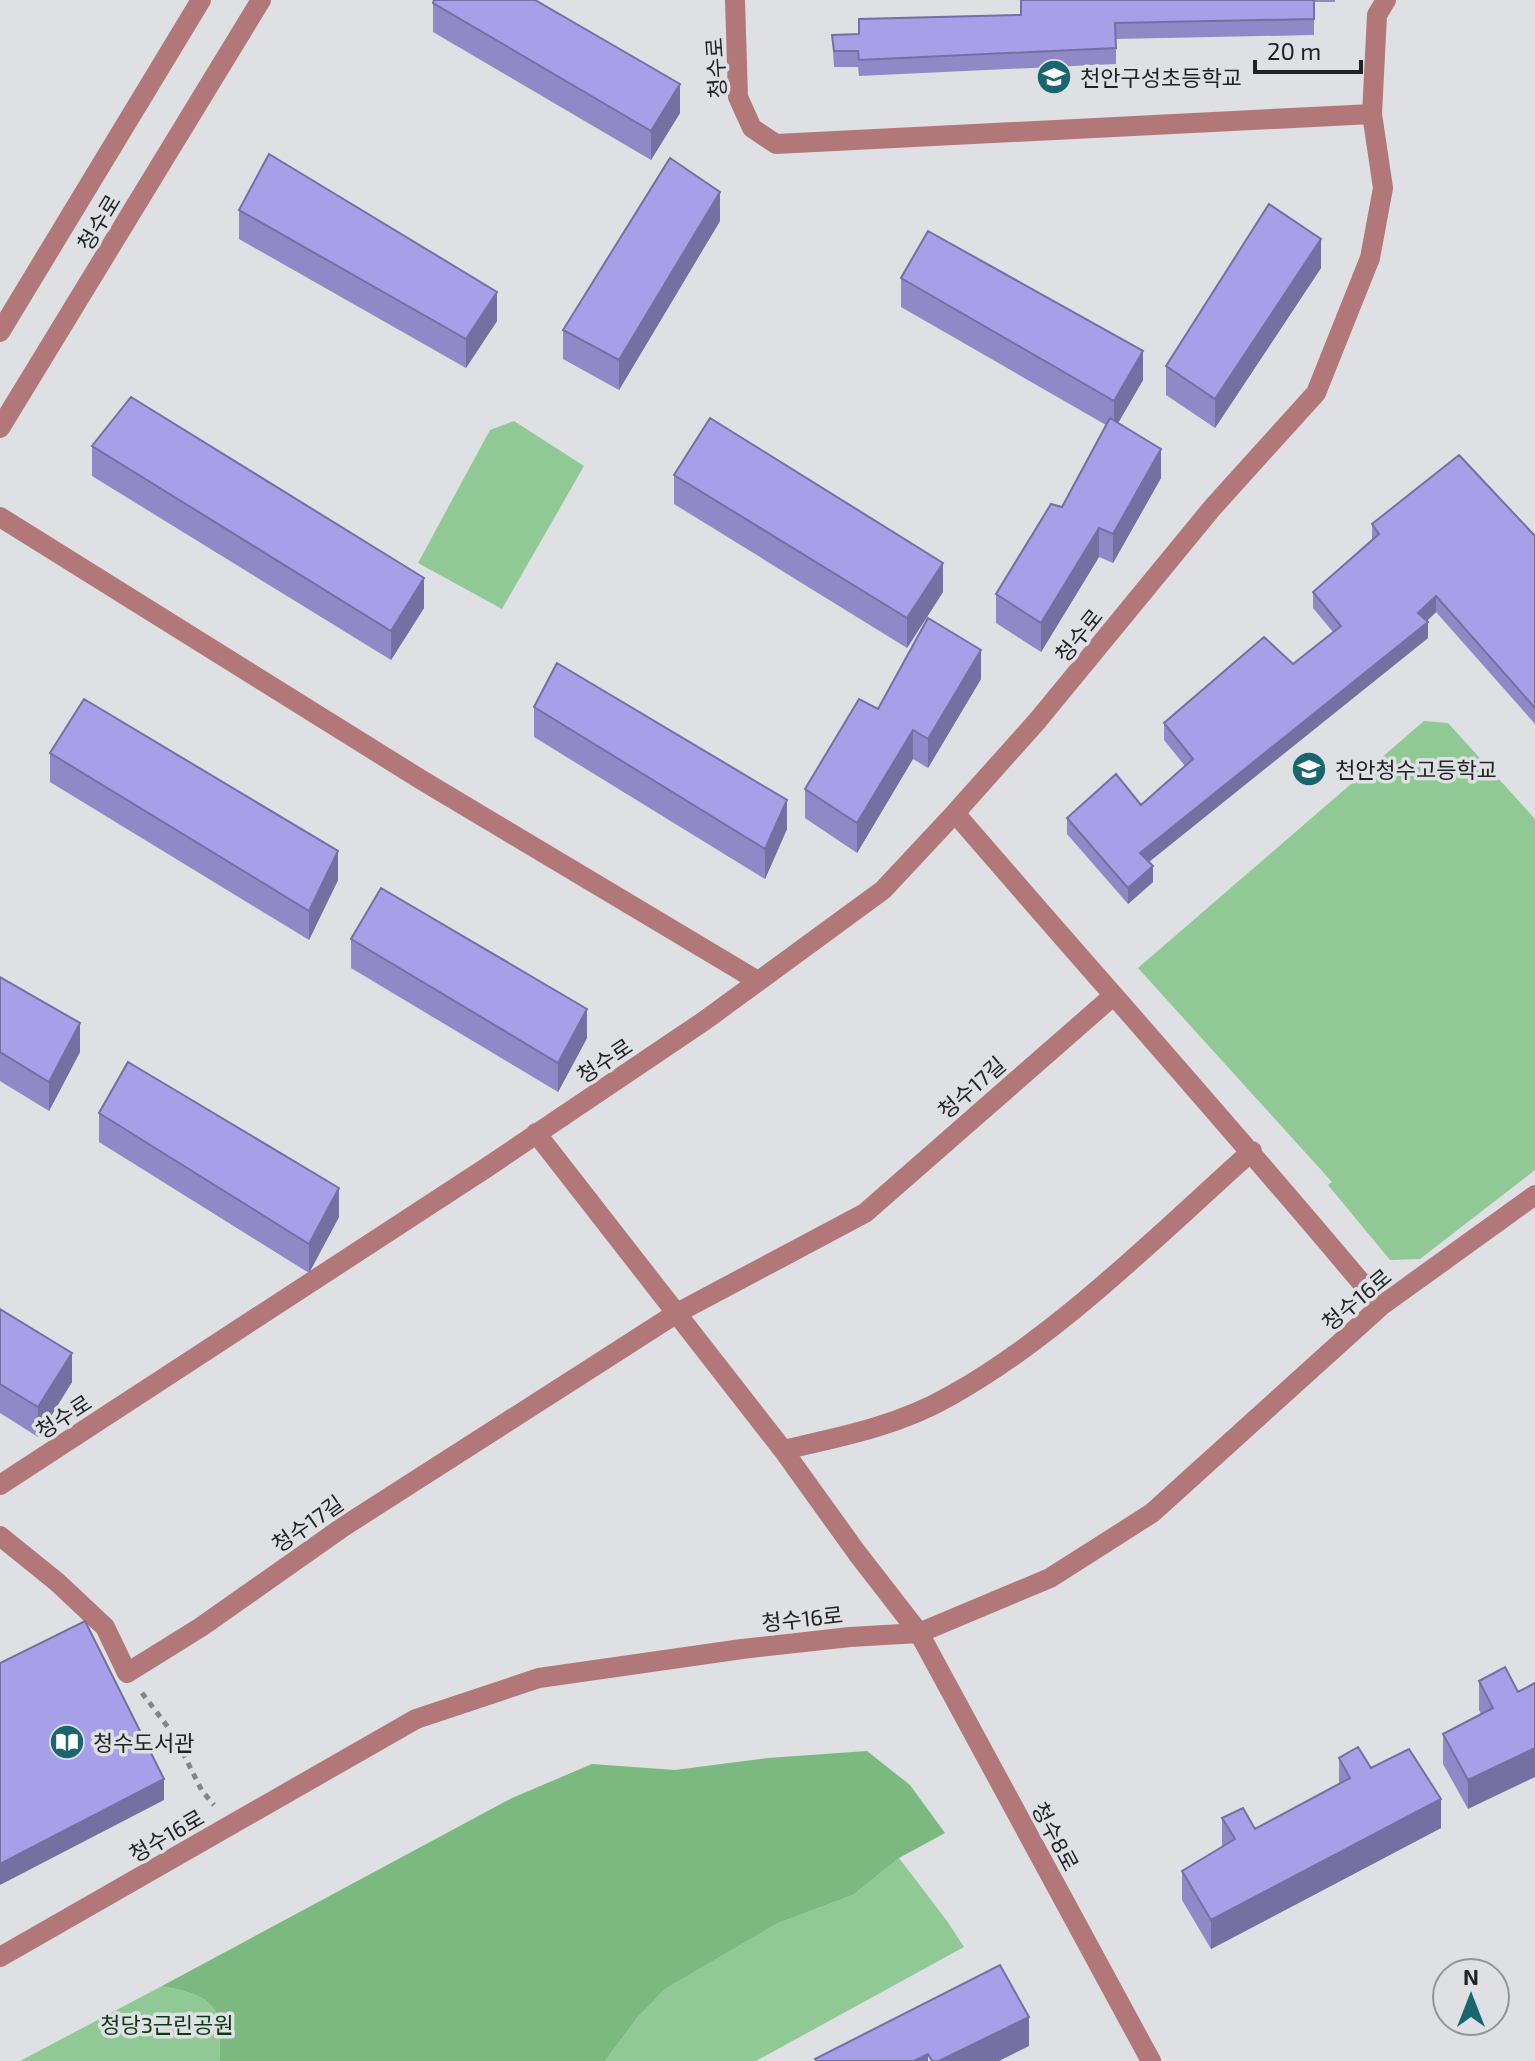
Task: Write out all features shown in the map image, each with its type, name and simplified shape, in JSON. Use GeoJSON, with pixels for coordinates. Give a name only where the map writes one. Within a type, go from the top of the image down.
{"type":"FeatureCollection","features":[{"type":"Feature","properties":{"kind":"street","name":"청수로"},"geometry":{"type":"LineString","coordinates":[[0,332],[201,0]]}},
{"type":"Feature","properties":{"kind":"street","name":"청수로"},"geometry":{"type":"LineString","coordinates":[[0,428],[261,0]]}},
{"type":"Feature","properties":{"kind":"street","name":"청수로"},"geometry":{"type":"LineString","coordinates":[[0,1485],[704,1021],[883,890],[1038,720],[1213,507],[1316,393],[1370,258],[1383,188],[1372,114],[776,144],[752,128],[738,97],[735,0]]}},
{"type":"Feature","properties":{"kind":"street"},"geometry":{"type":"LineString","coordinates":[[1372,114],[1377,15],[1386,0]]}},
{"type":"Feature","properties":{"kind":"street"},"geometry":{"type":"LineString","coordinates":[[0,517],[420,779],[758,981]]}},
{"type":"Feature","properties":{"kind":"street"},"geometry":{"type":"LineString","coordinates":[[955,813],[1252,1151],[1381,1306]]}},
{"type":"Feature","properties":{"kind":"street","name":"청수17길"},"geometry":{"type":"LineString","coordinates":[[127,1673],[201,1627],[343,1527],[677,1313],[865,1213],[1113,996]]}},
{"type":"Feature","properties":{"kind":"street"},"geometry":{"type":"LineString","coordinates":[[536,1133],[783,1450],[919,1633]]}},
{"type":"Feature","properties":{"kind":"street"},"geometry":{"type":"LineString","coordinates":[[783,1450],[873,1430],[949,1397],[1037,1339],[1252,1151]]}},
{"type":"Feature","properties":{"kind":"street","name":"청수16로"},"geometry":{"type":"LineString","coordinates":[[0,1957],[416,1719],[539,1678],[742,1649],[919,1633],[1050,1578],[1152,1513],[1381,1306],[1535,1195]]}},
{"type":"Feature","properties":{"kind":"street"},"geometry":{"type":"LineString","coordinates":[[0,1536],[57,1582],[105,1627],[127,1673]]}},
{"type":"Feature","properties":{"kind":"street","name":"청수8로"},"geometry":{"type":"LineString","coordinates":[[919,1633],[1151,2061]]}},
{"type":"Feature","properties":{"kind":"path"},"geometry":{"type":"LineString","coordinates":[[127,1673],[174,1735],[202,1791],[220,1811]]}},
{"type":"Feature","properties":{"kind":"green space"},"geometry":{"type":"Polygon","coordinates":[[[514,421],[584,466],[502,609],[418,563],[490,430],[514,421]]]}},
{"type":"Feature","properties":{"kind":"green space"},"geometry":{"type":"Polygon","coordinates":[[[1424,721],[1448,723],[1535,819],[1535,1170],[1420,1259],[1390,1260],[1328,1185],[1332,1182],[1138,968],[1424,721]]]}},
{"type":"Feature","properties":{"kind":"green space"},"geometry":{"type":"Polygon","coordinates":[[[867,1751],[910,1785],[945,1833],[899,1858],[853,1895],[778,1923],[665,1989],[637,2018],[605,2061],[220,2061],[219,2022],[211,2005],[196,1995],[162,1986],[512,1798],[592,1764],[675,1770],[768,1758],[867,1751]]]}},
{"type":"Feature","properties":{"kind":"green space"},"geometry":{"type":"Polygon","coordinates":[[[899,1858],[964,1947],[756,2061],[605,2061],[637,2018],[665,1989],[778,1923],[853,1895],[899,1858]]]}},
{"type":"Feature","properties":{"kind":"green space","name":"청당3근린공원"},"geometry":{"type":"Polygon","coordinates":[[[162,1986],[196,1995],[211,2005],[219,2022],[220,2061],[20,2061],[162,1986]]]}},
{"type":"Feature","properties":{"kind":"building"},"geometry":{"type":"Polygon","coordinates":[[[434,0],[535,0],[680,84],[651,131],[433,3],[434,0]]]}},
{"type":"Feature","properties":{"kind":"building"},"geometry":{"type":"Polygon","coordinates":[[[1021,0],[1314,0],[1314,19],[1115,23],[1116,48],[859,60],[858,51],[834,51],[832,35],[859,34],[859,19],[1021,15],[1021,0]]]}},
{"type":"Feature","properties":{"kind":"building"},"geometry":{"type":"Polygon","coordinates":[[[269,154],[497,292],[466,339],[239,210],[269,154]]]}},
{"type":"Feature","properties":{"kind":"building"},"geometry":{"type":"Polygon","coordinates":[[[670,158],[720,192],[619,360],[563,330],[670,158]]]}},
{"type":"Feature","properties":{"kind":"building"},"geometry":{"type":"Polygon","coordinates":[[[1269,204],[1321,239],[1215,399],[1166,366],[1269,204]]]}},
{"type":"Feature","properties":{"kind":"building"},"geometry":{"type":"Polygon","coordinates":[[[928,231],[1143,351],[1114,401],[901,278],[928,231]]]}},
{"type":"Feature","properties":{"kind":"building"},"geometry":{"type":"Polygon","coordinates":[[[131,397],[424,578],[391,631],[92,446],[131,397]]]}},
{"type":"Feature","properties":{"kind":"building"},"geometry":{"type":"Polygon","coordinates":[[[710,418],[943,563],[907,618],[674,475],[710,418]]]}},
{"type":"Feature","properties":{"kind":"building"},"geometry":{"type":"Polygon","coordinates":[[[1110,418],[1161,449],[1113,534],[1099,528],[1041,623],[996,594],[1051,504],[1062,507],[1110,418]]]}},
{"type":"Feature","properties":{"kind":"building"},"geometry":{"type":"Polygon","coordinates":[[[1459,455],[1535,536],[1535,708],[1436,596],[1418,613],[1428,622],[1140,853],[1153,866],[1128,888],[1067,818],[1116,774],[1141,805],[1193,759],[1164,723],[1264,637],[1293,664],[1341,626],[1313,592],[1379,534],[1372,524],[1459,455]]]}},
{"type":"Feature","properties":{"kind":"building"},"geometry":{"type":"Polygon","coordinates":[[[928,618],[981,650],[928,739],[913,730],[857,823],[805,789],[859,699],[878,709],[928,618]]]}},
{"type":"Feature","properties":{"kind":"building"},"geometry":{"type":"Polygon","coordinates":[[[557,663],[787,800],[765,849],[534,707],[557,663]]]}},
{"type":"Feature","properties":{"kind":"building"},"geometry":{"type":"Polygon","coordinates":[[[84,699],[338,851],[309,911],[50,753],[84,699]]]}},
{"type":"Feature","properties":{"kind":"building"},"geometry":{"type":"Polygon","coordinates":[[[381,888],[587,1009],[558,1063],[351,939],[381,888]]]}},
{"type":"Feature","properties":{"kind":"building"},"geometry":{"type":"Polygon","coordinates":[[[0,977],[80,1023],[49,1082],[0,1052],[0,977]]]}},
{"type":"Feature","properties":{"kind":"building"},"geometry":{"type":"Polygon","coordinates":[[[128,1062],[339,1188],[309,1244],[99,1113],[128,1062]]]}},
{"type":"Feature","properties":{"kind":"building"},"geometry":{"type":"Polygon","coordinates":[[[0,1309],[72,1353],[38,1407],[0,1384],[0,1309]]]}},
{"type":"Feature","properties":{"kind":"building","name":"청수도서관"},"geometry":{"type":"Polygon","coordinates":[[[85,1621],[164,1779],[0,1864],[0,1663],[85,1621]]]}},
{"type":"Feature","properties":{"kind":"building"},"geometry":{"type":"Polygon","coordinates":[[[1505,1667],[1518,1692],[1535,1683],[1535,1748],[1468,1780],[1443,1734],[1493,1708],[1479,1681],[1505,1667]]]}},
{"type":"Feature","properties":{"kind":"building"},"geometry":{"type":"Polygon","coordinates":[[[1358,1747],[1371,1768],[1409,1749],[1441,1799],[1211,1920],[1182,1871],[1235,1839],[1222,1818],[1243,1808],[1255,1829],[1350,1778],[1339,1758],[1358,1747]]]}},
{"type":"Feature","properties":{"kind":"building"},"geometry":{"type":"Polygon","coordinates":[[[1000,1965],[1029,2017],[939,2061],[932,2061],[928,2054],[914,2061],[815,2059],[1000,1965]]]}},
{"type":"Feature","properties":{"kind":"place","name":"천안구성초등학교"},"geometry":{"type":"Point","coordinates":[1054,77]}},
{"type":"Feature","properties":{"kind":"place","name":"천안청수고등학교"},"geometry":{"type":"Point","coordinates":[1309,769]}},
{"type":"Feature","properties":{"kind":"place","name":"청수도서관"},"geometry":{"type":"Point","coordinates":[67,1742]}}]}
